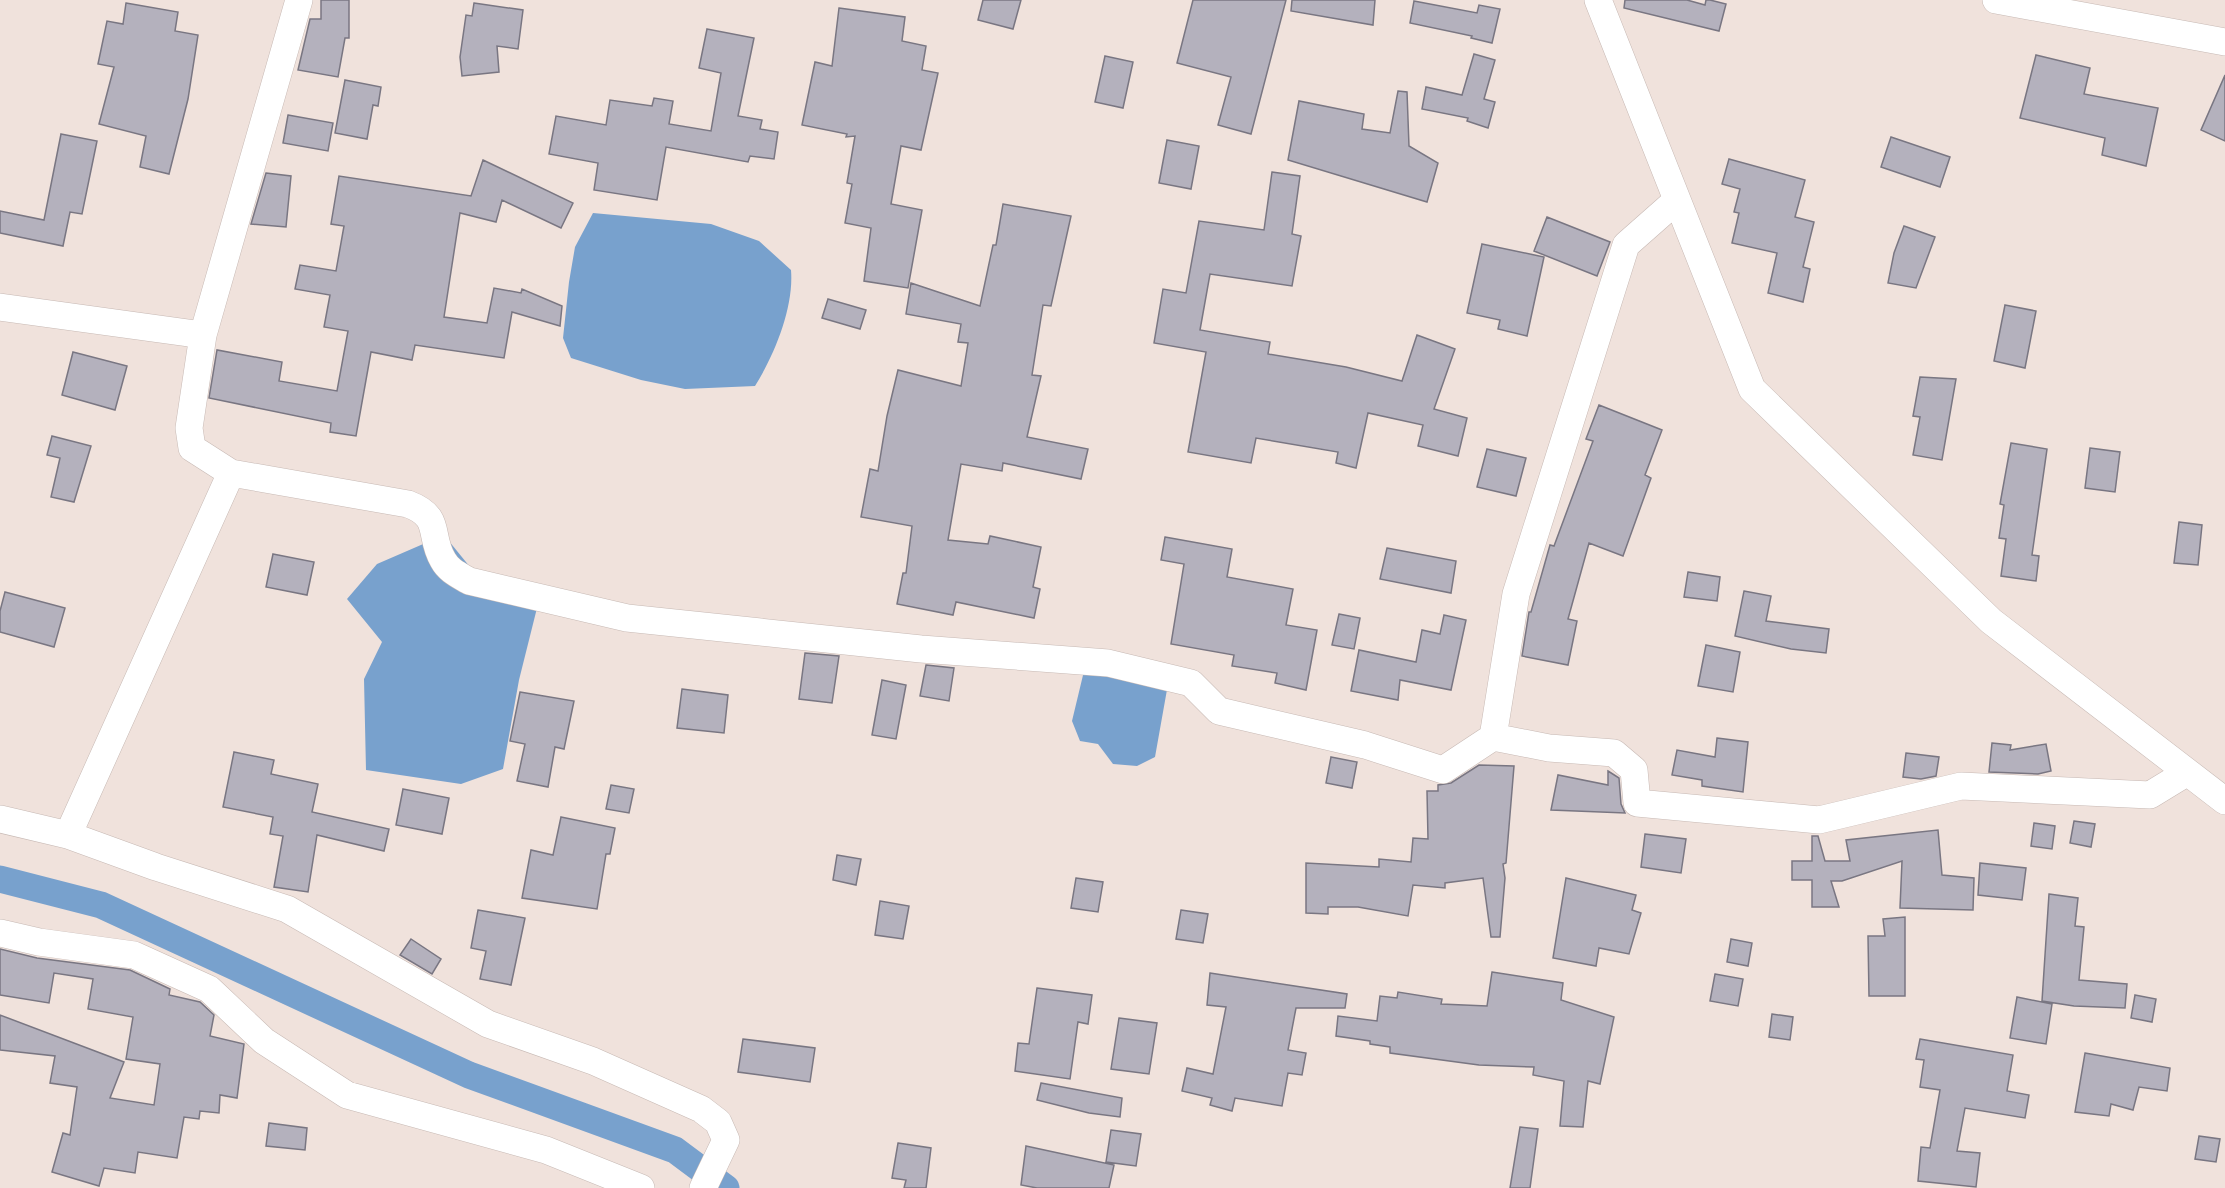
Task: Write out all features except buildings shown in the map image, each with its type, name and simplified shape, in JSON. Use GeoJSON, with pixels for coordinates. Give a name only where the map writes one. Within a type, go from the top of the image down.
{"type":"FeatureCollection","features":[{"type":"Feature","properties":{"kind":"street"},"geometry":{"type":"LineString","coordinates":[[299,0],[203,335],[189,428],[192,448],[231,473],[408,504],[423,510],[433,522],[442,560],[453,573],[469,581],[627,618],[921,649],[1108,663],[1191,682],[1219,711],[1365,745],[1443,770],[1493,736],[1549,748],[1614,753],[1634,770],[1637,802],[1819,819],[1961,786],[2150,795],[2186,773]]}},
{"type":"Feature","properties":{"kind":"street"},"geometry":{"type":"LineString","coordinates":[[1598,0],[1752,389],[1991,621],[2225,801]]}},
{"type":"Feature","properties":{"kind":"street"},"geometry":{"type":"LineString","coordinates":[[1996,0],[2225,42]]}},
{"type":"Feature","properties":{"kind":"street"},"geometry":{"type":"LineString","coordinates":[[1493,736],[1516,594],[1626,244],[1677,200]]}},
{"type":"Feature","properties":{"kind":"street"},"geometry":{"type":"LineString","coordinates":[[0,307],[203,335]]}},
{"type":"Feature","properties":{"kind":"street"},"geometry":{"type":"LineString","coordinates":[[68,836],[231,473]]}},
{"type":"Feature","properties":{"kind":"street"},"geometry":{"type":"LineString","coordinates":[[0,819],[68,836],[287,909],[488,1024],[593,1061],[701,1109],[718,1122],[726,1140],[703,1188]]}},
{"type":"Feature","properties":{"kind":"street"},"geometry":{"type":"LineString","coordinates":[[0,933],[39,942],[134,955],[208,989],[264,1041],[347,1095],[546,1150],[641,1188]]}},
{"type":"Feature","properties":{"kind":"water"},"geometry":{"type":"Polygon","coordinates":[[[593,213],[711,224],[759,241],[791,270],[789,299],[782,330],[755,386],[685,389],[641,380],[571,358],[563,338],[569,282],[575,247],[593,213]]]}},
{"type":"Feature","properties":{"kind":"water"},"geometry":{"type":"Polygon","coordinates":[[[444,535],[470,567],[490,578],[542,588],[519,680],[503,769],[461,784],[366,770],[364,679],[382,642],[347,599],[377,564],[444,535]]]}},
{"type":"Feature","properties":{"kind":"water"},"geometry":{"type":"Polygon","coordinates":[[[1084,671],[1168,684],[1155,757],[1137,766],[1113,764],[1098,744],[1080,741],[1072,721],[1084,671]]]}},
{"type":"Feature","properties":{"kind":"waterway"},"geometry":{"type":"LineString","coordinates":[[0,879],[101,905],[469,1075],[675,1150],[726,1188]]}}]}
